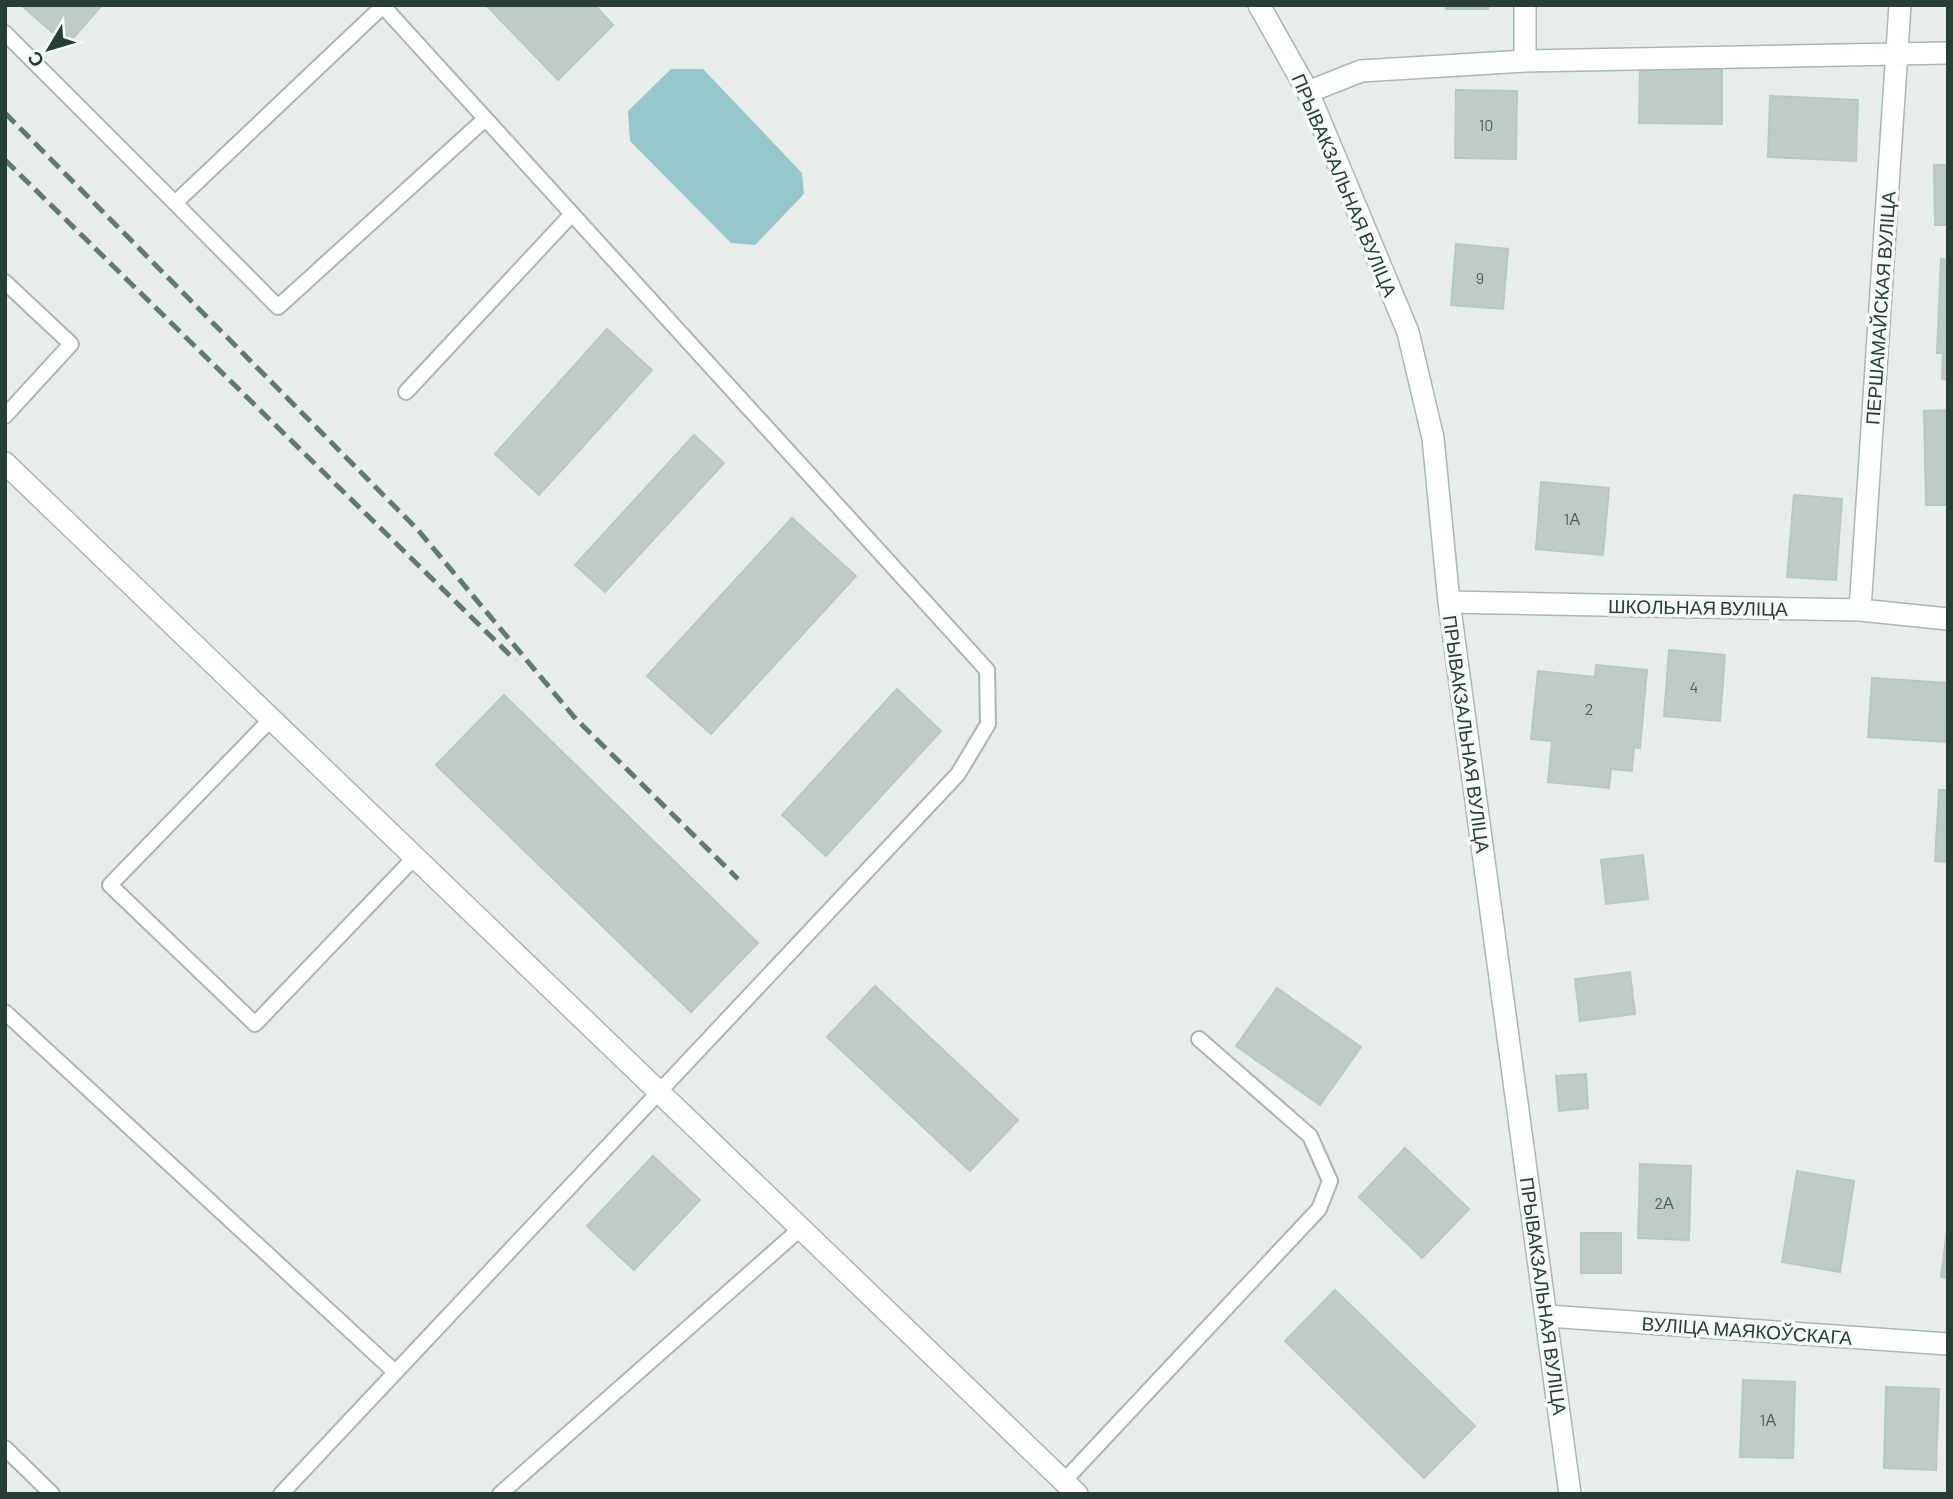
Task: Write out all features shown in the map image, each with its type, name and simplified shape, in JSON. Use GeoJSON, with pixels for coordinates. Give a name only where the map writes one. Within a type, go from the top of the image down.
{"type":"FeatureCollection","features":[{"type":"Feature","properties":{"kind":"street","name":"ПРЫВАКЗАЛЬНАЯ ВУЛІЦА"},"geometry":{"type":"LineString","coordinates":[[1259,5],[1308,92],[1408,332],[1433,438],[1449,603],[1570,1494]]}},
{"type":"Feature","properties":{"kind":"street"},"geometry":{"type":"LineString","coordinates":[[1525,5],[1525,61]]}},
{"type":"Feature","properties":{"kind":"street","name":"ПЕРШАМАЙСКАЯ ВУЛІЦА"},"geometry":{"type":"LineString","coordinates":[[1860,610],[1900,5]]}},
{"type":"Feature","properties":{"kind":"street"},"geometry":{"type":"LineString","coordinates":[[1308,92],[1361,71],[1525,61],[1948,54]]}},
{"type":"Feature","properties":{"kind":"street"},"geometry":{"type":"LineString","coordinates":[[5,463],[1071,1488]]}},
{"type":"Feature","properties":{"kind":"street","name":"ШКОЛЬНАЯ ВУЛІЦА"},"geometry":{"type":"LineString","coordinates":[[1449,603],[1860,610],[1948,619]]}},
{"type":"Feature","properties":{"kind":"street","name":"ВУЛІЦА МАЯКОЎСКАГА"},"geometry":{"type":"LineString","coordinates":[[1547,1316],[1948,1344]]}},
{"type":"Feature","properties":{"kind":"lane"},"geometry":{"type":"LineString","coordinates":[[176,203],[382,6],[987,670],[988,724],[958,774],[281,1494]]}},
{"type":"Feature","properties":{"kind":"lane"},"geometry":{"type":"LineString","coordinates":[[5,33],[278,307],[485,119]]}},
{"type":"Feature","properties":{"kind":"lane"},"geometry":{"type":"LineString","coordinates":[[406,392],[572,214]]}},
{"type":"Feature","properties":{"kind":"lane"},"geometry":{"type":"LineString","coordinates":[[5,282],[71,344],[5,416]]}},
{"type":"Feature","properties":{"kind":"lane"},"geometry":{"type":"LineString","coordinates":[[271,719],[110,885],[129,904],[255,1024],[415,857]]}},
{"type":"Feature","properties":{"kind":"lane"},"geometry":{"type":"LineString","coordinates":[[5,1012],[395,1372]]}},
{"type":"Feature","properties":{"kind":"lane"},"geometry":{"type":"LineString","coordinates":[[1071,1488],[1320,1209],[1330,1181],[1310,1136],[1199,1039]]}},
{"type":"Feature","properties":{"kind":"lane"},"geometry":{"type":"LineString","coordinates":[[500,1494],[800,1228]]}},
{"type":"Feature","properties":{"kind":"lane"},"geometry":{"type":"LineString","coordinates":[[5,1448],[52,1494]]}},
{"type":"Feature","properties":{"kind":"water"},"geometry":{"type":"Polygon","coordinates":[[[671,69],[703,69],[802,173],[804,194],[755,245],[731,243],[630,141],[628,111],[671,69]]]}},
{"type":"Feature","properties":{"kind":"building"},"geometry":{"type":"Polygon","coordinates":[[[21,5],[102,5],[67,45],[21,5]]]}},
{"type":"Feature","properties":{"kind":"building"},"geometry":{"type":"Polygon","coordinates":[[[486,5],[595,5],[613,25],[558,80],[486,5]]]}},
{"type":"Feature","properties":{"kind":"building"},"geometry":{"type":"Polygon","coordinates":[[[1446,5],[1488,5],[1488,9],[1446,9],[1446,5]]]}},
{"type":"Feature","properties":{"kind":"building"},"geometry":{"type":"Polygon","coordinates":[[[1640,67],[1722,67],[1722,124],[1639,123],[1640,67]]]}},
{"type":"Feature","properties":{"kind":"building"},"geometry":{"type":"Polygon","coordinates":[[[1456,90],[1517,91],[1516,159],[1455,158],[1456,90]]]}},
{"type":"Feature","properties":{"kind":"building"},"geometry":{"type":"Polygon","coordinates":[[[1770,96],[1858,100],[1856,161],[1768,157],[1770,96]]]}},
{"type":"Feature","properties":{"kind":"building"},"geometry":{"type":"Polygon","coordinates":[[[1934,165],[1948,165],[1948,225],[1935,225],[1934,165]]]}},
{"type":"Feature","properties":{"kind":"building"},"geometry":{"type":"Polygon","coordinates":[[[1456,244],[1508,249],[1503,309],[1451,305],[1456,244]]]}},
{"type":"Feature","properties":{"kind":"building"},"geometry":{"type":"Polygon","coordinates":[[[1941,259],[1948,260],[1948,380],[1942,379],[1943,353],[1937,353],[1941,259]]]}},
{"type":"Feature","properties":{"kind":"building"},"geometry":{"type":"Polygon","coordinates":[[[607,329],[652,370],[539,495],[495,454],[607,329]]]}},
{"type":"Feature","properties":{"kind":"building"},"geometry":{"type":"Polygon","coordinates":[[[1948,410],[1948,505],[1926,505],[1924,411],[1948,410]]]}},
{"type":"Feature","properties":{"kind":"building"},"geometry":{"type":"Polygon","coordinates":[[[694,435],[724,463],[605,592],[575,565],[694,435]]]}},
{"type":"Feature","properties":{"kind":"building"},"geometry":{"type":"Polygon","coordinates":[[[1541,482],[1609,488],[1603,555],[1536,549],[1541,482]]]}},
{"type":"Feature","properties":{"kind":"building"},"geometry":{"type":"Polygon","coordinates":[[[1794,495],[1842,499],[1836,580],[1787,577],[1794,495]]]}},
{"type":"Feature","properties":{"kind":"building"},"geometry":{"type":"Polygon","coordinates":[[[792,518],[856,576],[711,734],[647,676],[792,518]]]}},
{"type":"Feature","properties":{"kind":"building"},"geometry":{"type":"Polygon","coordinates":[[[1669,650],[1725,655],[1720,721],[1664,716],[1669,650]]]}},
{"type":"Feature","properties":{"kind":"building"},"geometry":{"type":"Polygon","coordinates":[[[1596,665],[1647,670],[1640,748],[1634,747],[1632,771],[1611,769],[1609,788],[1548,782],[1552,741],[1531,739],[1538,671],[1595,677],[1596,665]]]}},
{"type":"Feature","properties":{"kind":"building"},"geometry":{"type":"Polygon","coordinates":[[[1872,678],[1948,683],[1946,742],[1868,737],[1872,678]]]}},
{"type":"Feature","properties":{"kind":"building"},"geometry":{"type":"Polygon","coordinates":[[[897,689],[941,731],[826,856],[782,815],[897,689]]]}},
{"type":"Feature","properties":{"kind":"building"},"geometry":{"type":"Polygon","coordinates":[[[504,695],[758,943],[691,1012],[436,765],[504,695]]]}},
{"type":"Feature","properties":{"kind":"building"},"geometry":{"type":"Polygon","coordinates":[[[1939,790],[1948,790],[1948,862],[1935,861],[1939,790]]]}},
{"type":"Feature","properties":{"kind":"building"},"geometry":{"type":"Polygon","coordinates":[[[1643,855],[1648,899],[1606,904],[1601,860],[1643,855]]]}},
{"type":"Feature","properties":{"kind":"building"},"geometry":{"type":"Polygon","coordinates":[[[1630,972],[1635,1014],[1580,1021],[1575,979],[1630,972]]]}},
{"type":"Feature","properties":{"kind":"building"},"geometry":{"type":"Polygon","coordinates":[[[875,986],[1018,1120],[970,1171],[827,1037],[875,986]]]}},
{"type":"Feature","properties":{"kind":"building"},"geometry":{"type":"Polygon","coordinates":[[[1277,988],[1361,1047],[1320,1105],[1236,1046],[1277,988]]]}},
{"type":"Feature","properties":{"kind":"building"},"geometry":{"type":"Polygon","coordinates":[[[1586,1074],[1588,1108],[1559,1111],[1556,1076],[1586,1074]]]}},
{"type":"Feature","properties":{"kind":"building"},"geometry":{"type":"Polygon","coordinates":[[[1405,1148],[1469,1209],[1422,1258],[1359,1197],[1405,1148]]]}},
{"type":"Feature","properties":{"kind":"building"},"geometry":{"type":"Polygon","coordinates":[[[653,1156],[700,1200],[634,1270],[587,1226],[653,1156]]]}},
{"type":"Feature","properties":{"kind":"building"},"geometry":{"type":"Polygon","coordinates":[[[1640,1164],[1691,1166],[1689,1240],[1638,1238],[1640,1164]]]}},
{"type":"Feature","properties":{"kind":"building"},"geometry":{"type":"Polygon","coordinates":[[[1797,1171],[1854,1181],[1840,1272],[1782,1262],[1797,1171]]]}},
{"type":"Feature","properties":{"kind":"building"},"geometry":{"type":"Polygon","coordinates":[[[1948,1223],[1948,1278],[1941,1277],[1948,1223]]]}},
{"type":"Feature","properties":{"kind":"building"},"geometry":{"type":"Polygon","coordinates":[[[1581,1233],[1621,1233],[1621,1273],[1581,1273],[1581,1233]]]}},
{"type":"Feature","properties":{"kind":"building"},"geometry":{"type":"Polygon","coordinates":[[[1335,1290],[1475,1426],[1424,1478],[1285,1341],[1335,1290]]]}},
{"type":"Feature","properties":{"kind":"building"},"geometry":{"type":"Polygon","coordinates":[[[1743,1380],[1795,1382],[1793,1458],[1740,1457],[1743,1380]]]}},
{"type":"Feature","properties":{"kind":"building"},"geometry":{"type":"Polygon","coordinates":[[[1886,1387],[1939,1389],[1936,1470],[1884,1468],[1886,1387]]]}},
{"type":"Feature","properties":{"kind":"railway"},"geometry":{"type":"LineString","coordinates":[[5,113],[418,530],[575,718],[738,879]]}},
{"type":"Feature","properties":{"kind":"railway"},"geometry":{"type":"LineString","coordinates":[[5,160],[515,660]]}}]}
